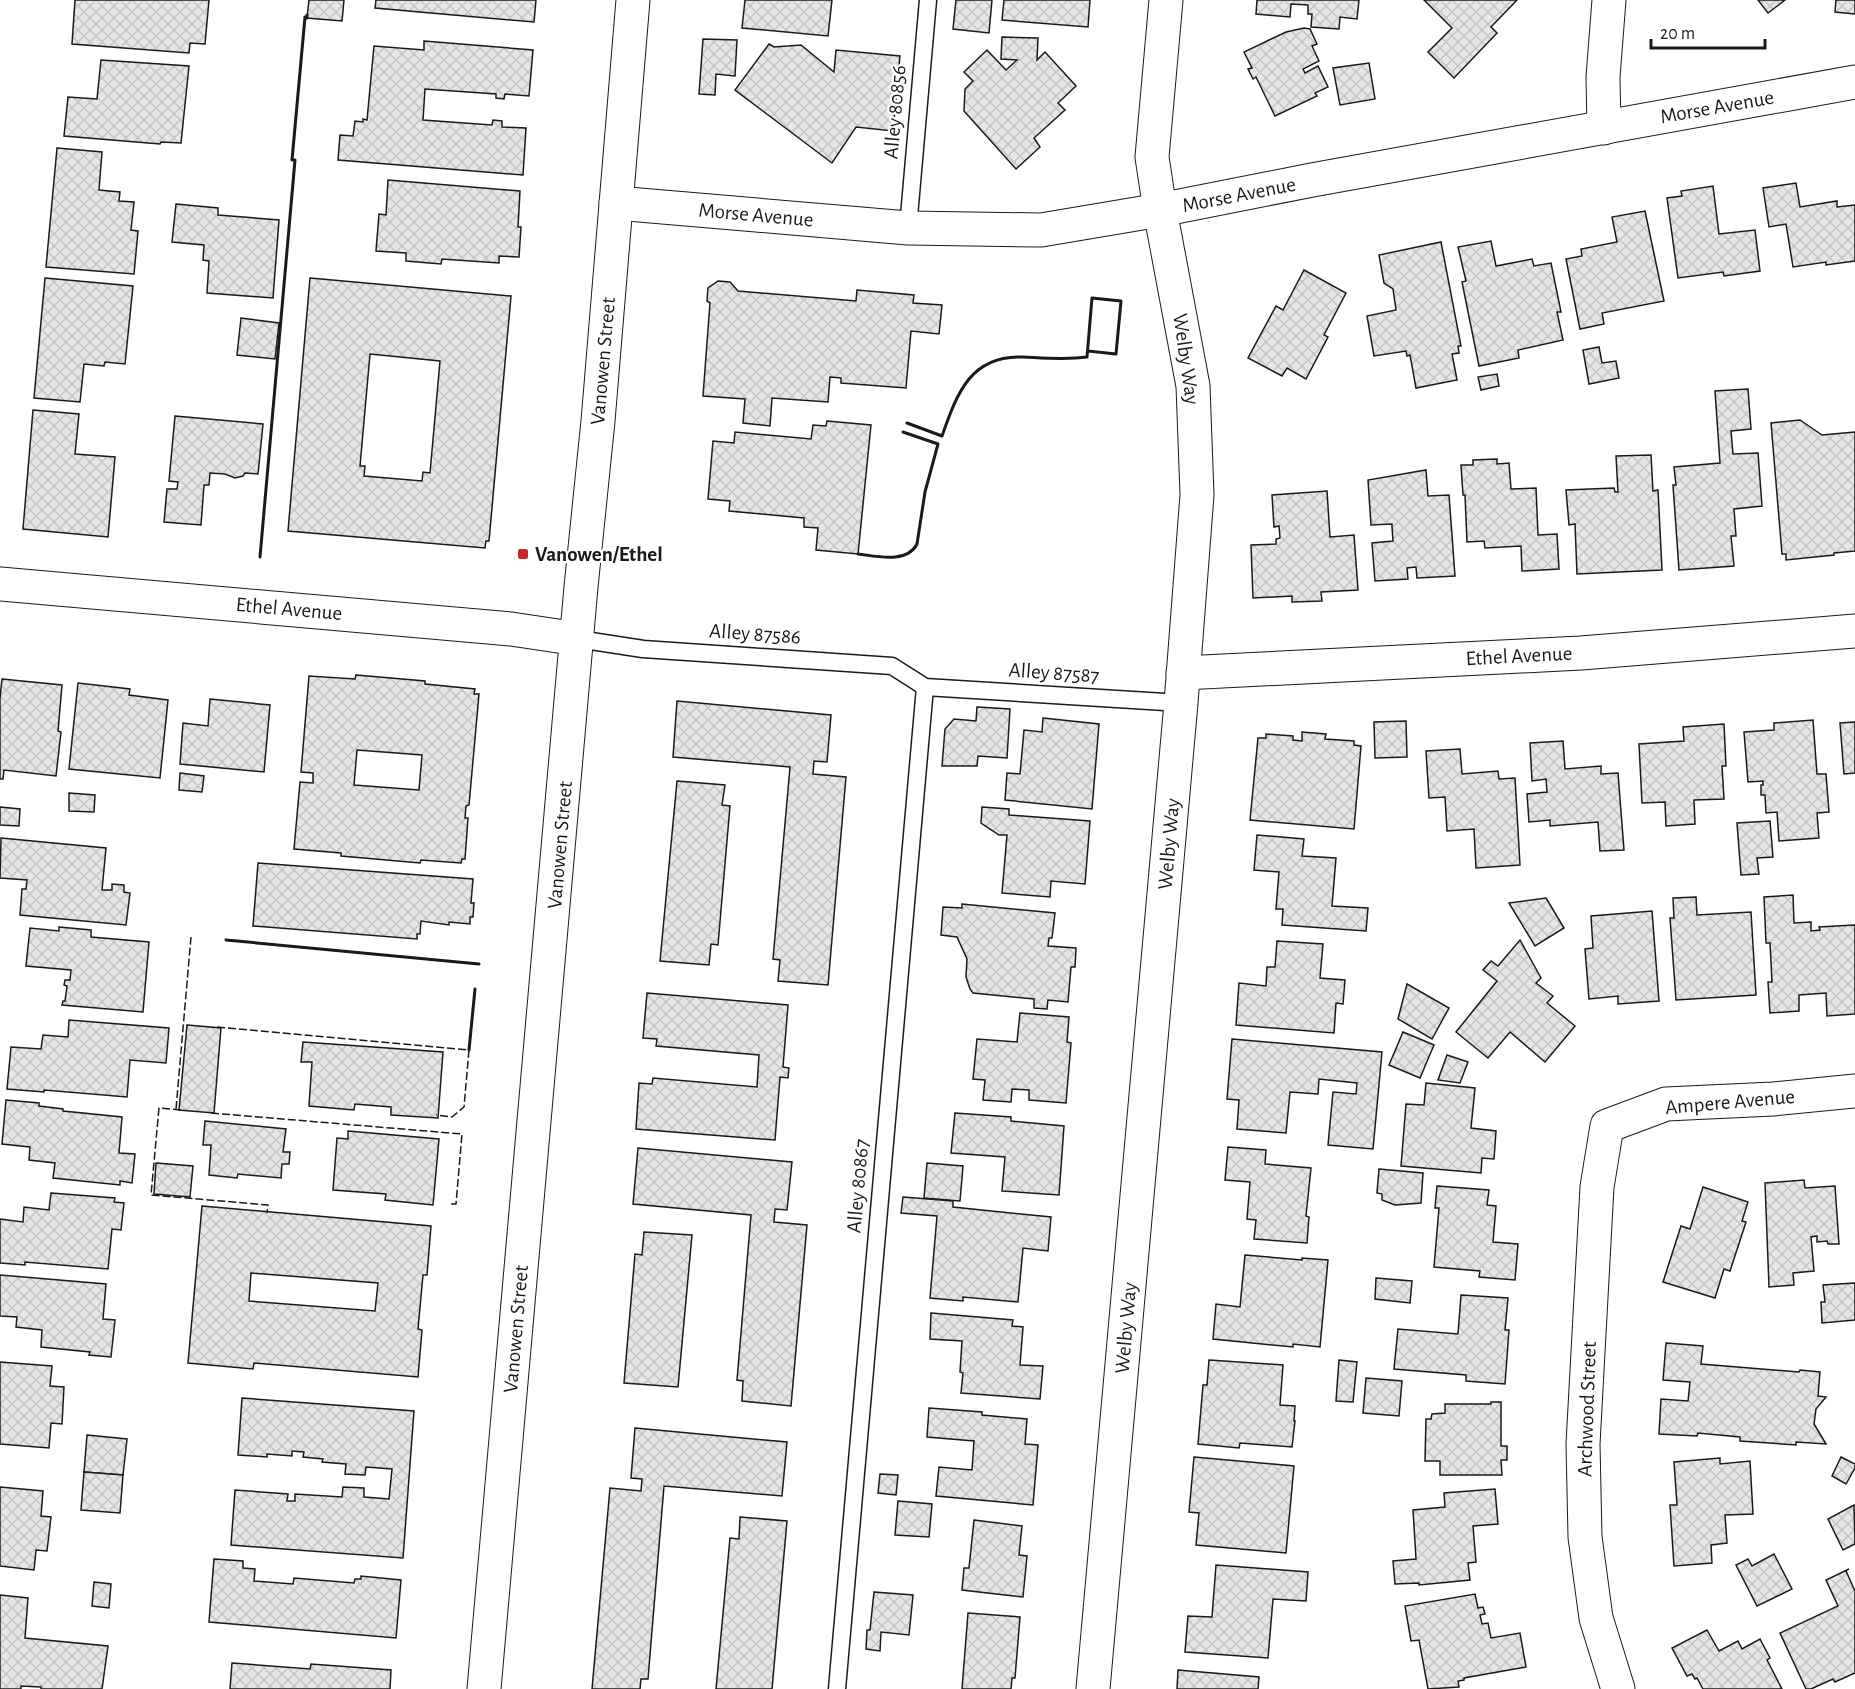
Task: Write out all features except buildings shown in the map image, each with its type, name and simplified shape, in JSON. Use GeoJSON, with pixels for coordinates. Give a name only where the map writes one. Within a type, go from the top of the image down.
{"type":"FeatureCollection","features":[{"type":"Feature","properties":{"kind":"street","name":"Vanowen Street"},"geometry":{"type":"LineString","coordinates":[[484,1689],[581,587],[598,421],[633,0]]}},
{"type":"Feature","properties":{"kind":"street","name":"Welby Way"},"geometry":{"type":"LineString","coordinates":[[1093,1689],[1182,688],[1197,495],[1192,386],[1152,157],[1166,0]]}},
{"type":"Feature","properties":{"kind":"street"},"geometry":{"type":"LineString","coordinates":[[1604,128],[1603,77],[1609,0]]}},
{"type":"Feature","properties":{"kind":"street","name":"Morse Avenue"},"geometry":{"type":"LineString","coordinates":[[616,203],[908,228],[1041,230],[1855,82]]}},
{"type":"Feature","properties":{"kind":"street","name":"Ethel Avenue"},"geometry":{"type":"LineString","coordinates":[[0,584],[511,629],[578,639]]}},
{"type":"Feature","properties":{"kind":"street","name":"Ethel Avenue"},"geometry":{"type":"LineString","coordinates":[[1182,688],[1855,632]]}},
{"type":"Feature","properties":{"kind":"street","name":"Ampere Avenue"},"geometry":{"type":"LineString","coordinates":[[1607,1126],[1666,1104],[1773,1099],[1855,1091]]}},
{"type":"Feature","properties":{"kind":"street","name":"Archwood Street"},"geometry":{"type":"LineString","coordinates":[[1607,1126],[1597,1187],[1583,1444],[1584,1514],[1596,1618],[1618,1689]]}},
{"type":"Feature","properties":{"kind":"lane","name":"Alley 80856"},"geometry":{"type":"LineString","coordinates":[[908,228],[928,0]]}},
{"type":"Feature","properties":{"kind":"lane","name":"Alley 87586"},"geometry":{"type":"LineString","coordinates":[[578,639],[643,649],[892,666],[925,687]]}},
{"type":"Feature","properties":{"kind":"lane","name":"Alley 87587"},"geometry":{"type":"LineString","coordinates":[[925,687],[1182,688]]}},
{"type":"Feature","properties":{"kind":"lane","name":"Alley 80867"},"geometry":{"type":"LineString","coordinates":[[837,1689],[925,687]]}},
{"type":"Feature","properties":{"kind":"fence"},"geometry":{"type":"LineString","coordinates":[[176,1109],[191,937]]}},
{"type":"Feature","properties":{"kind":"fence"},"geometry":{"type":"LineString","coordinates":[[217,1027],[469,1050],[464,1107],[452,1117],[436,1115]]}},
{"type":"Feature","properties":{"kind":"fence"},"geometry":{"type":"LineString","coordinates":[[181,1110],[159,1108],[151,1195],[268,1205],[267,1213]]}},
{"type":"Feature","properties":{"kind":"fence"},"geometry":{"type":"LineString","coordinates":[[211,1113],[462,1134],[456,1204],[451,1204]]}},
{"type":"Feature","properties":{"kind":"wall"},"geometry":{"type":"LineString","coordinates":[[260,557],[295,160],[292,160],[307,15]]}},
{"type":"Feature","properties":{"kind":"wall"},"geometry":{"type":"LineString","coordinates":[[907,423],[942,436],[960,392],[978,370],[990,363],[1005,358],[1087,357],[1092,298],[1121,301],[1116,354],[1088,351]]}},
{"type":"Feature","properties":{"kind":"wall"},"geometry":{"type":"LineString","coordinates":[[858,554],[882,557],[899,556],[906,554],[917,544],[925,492],[938,444],[903,432]]}},
{"type":"Feature","properties":{"kind":"wall"},"geometry":{"type":"LineString","coordinates":[[226,940],[479,964]]}},
{"type":"Feature","properties":{"kind":"wall"},"geometry":{"type":"LineString","coordinates":[[469,1050],[475,989]]}},
{"type":"Feature","properties":{"kind":"place","name":"Vanowen/Ethel"},"geometry":{"type":"Point","coordinates":[523,554]}}]}
